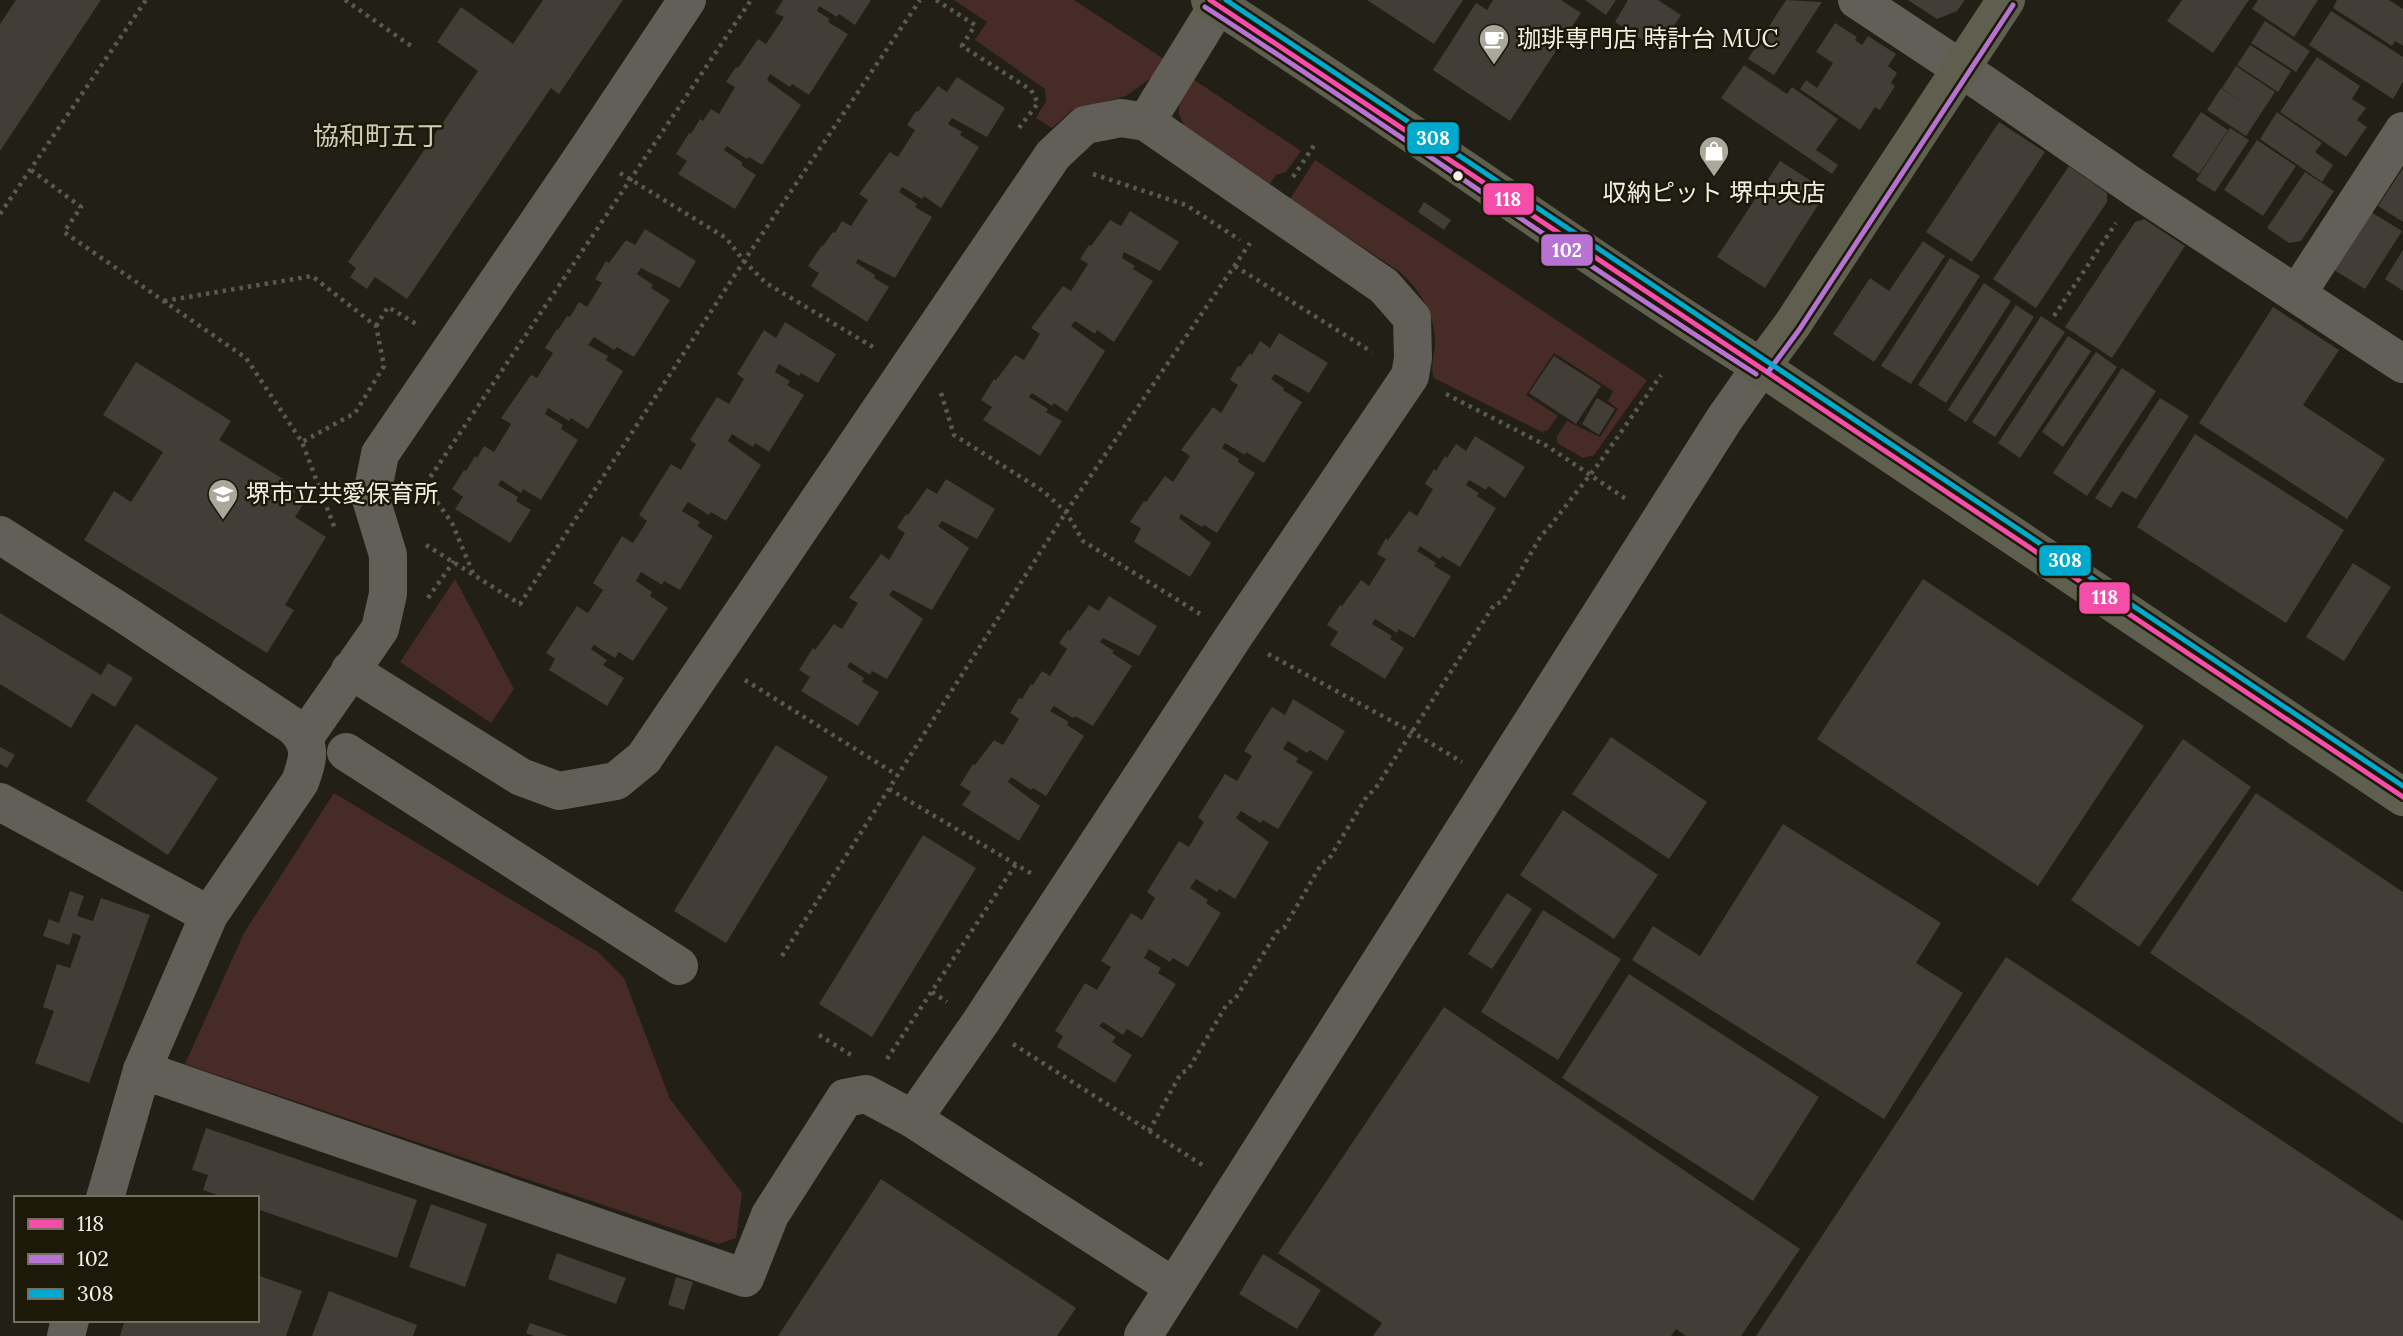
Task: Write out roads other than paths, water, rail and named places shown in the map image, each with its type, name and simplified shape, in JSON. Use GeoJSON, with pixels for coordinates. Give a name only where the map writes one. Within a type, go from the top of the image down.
{"type":"FeatureCollection","features":[{"type":"Feature","properties":{"kind":"main road"},"geometry":{"type":"LineString","coordinates":[[1761,367],[1792,325],[2006,0]]}},
{"type":"Feature","properties":{"kind":"main road"},"geometry":{"type":"LineString","coordinates":[[1216,2],[1703,331],[1761,367],[2403,797]]}},
{"type":"Feature","properties":{"kind":"street"},"geometry":{"type":"LineString","coordinates":[[305,737],[380,629],[388,594],[386,547],[371,499],[380,454],[687,0]]}},
{"type":"Feature","properties":{"kind":"street"},"geometry":{"type":"LineString","coordinates":[[1857,0],[2138,190],[2403,364]]}},
{"type":"Feature","properties":{"kind":"street"},"geometry":{"type":"LineString","coordinates":[[1146,122],[1216,2]]}},
{"type":"Feature","properties":{"kind":"street"},"geometry":{"type":"LineString","coordinates":[[350,670],[521,778],[559,791],[616,781],[645,758],[1054,155],[1085,125],[1121,118],[1146,122],[1384,286],[1412,318],[1413,358],[1410,376],[1234,636],[980,1023],[913,1119]]}},
{"type":"Feature","properties":{"kind":"street"},"geometry":{"type":"LineString","coordinates":[[2297,294],[2403,131]]}},
{"type":"Feature","properties":{"kind":"street"},"geometry":{"type":"LineString","coordinates":[[1143,1336],[1725,418],[1761,367]]}},
{"type":"Feature","properties":{"kind":"street"},"geometry":{"type":"LineString","coordinates":[[0,535],[127,616],[305,737],[308,758],[300,782],[209,915],[142,1070],[106,1196]]}},
{"type":"Feature","properties":{"kind":"street"},"geometry":{"type":"LineString","coordinates":[[346,752],[679,966]]}},
{"type":"Feature","properties":{"kind":"street"},"geometry":{"type":"LineString","coordinates":[[0,802],[209,915]]}},
{"type":"Feature","properties":{"kind":"street"},"geometry":{"type":"LineString","coordinates":[[142,1070],[745,1278],[770,1215],[845,1098],[866,1094],[913,1119],[1174,1287]]}},
{"type":"Feature","properties":{"kind":"place","name":"珈琲専門店 時計台 MUC"},"geometry":{"type":"Point","coordinates":[1494,66]}},
{"type":"Feature","properties":{"kind":"place","name":"収納ピット 堺中央店"},"geometry":{"type":"Point","coordinates":[1714,178]}},
{"type":"Feature","properties":{"kind":"place","name":"堺市立共愛保育所"},"geometry":{"type":"Point","coordinates":[223,521]}},
{"type":"Feature","properties":{"kind":"district","name":"協和町五丁"},"geometry":{"type":"Point","coordinates":[378,136]}}]}
